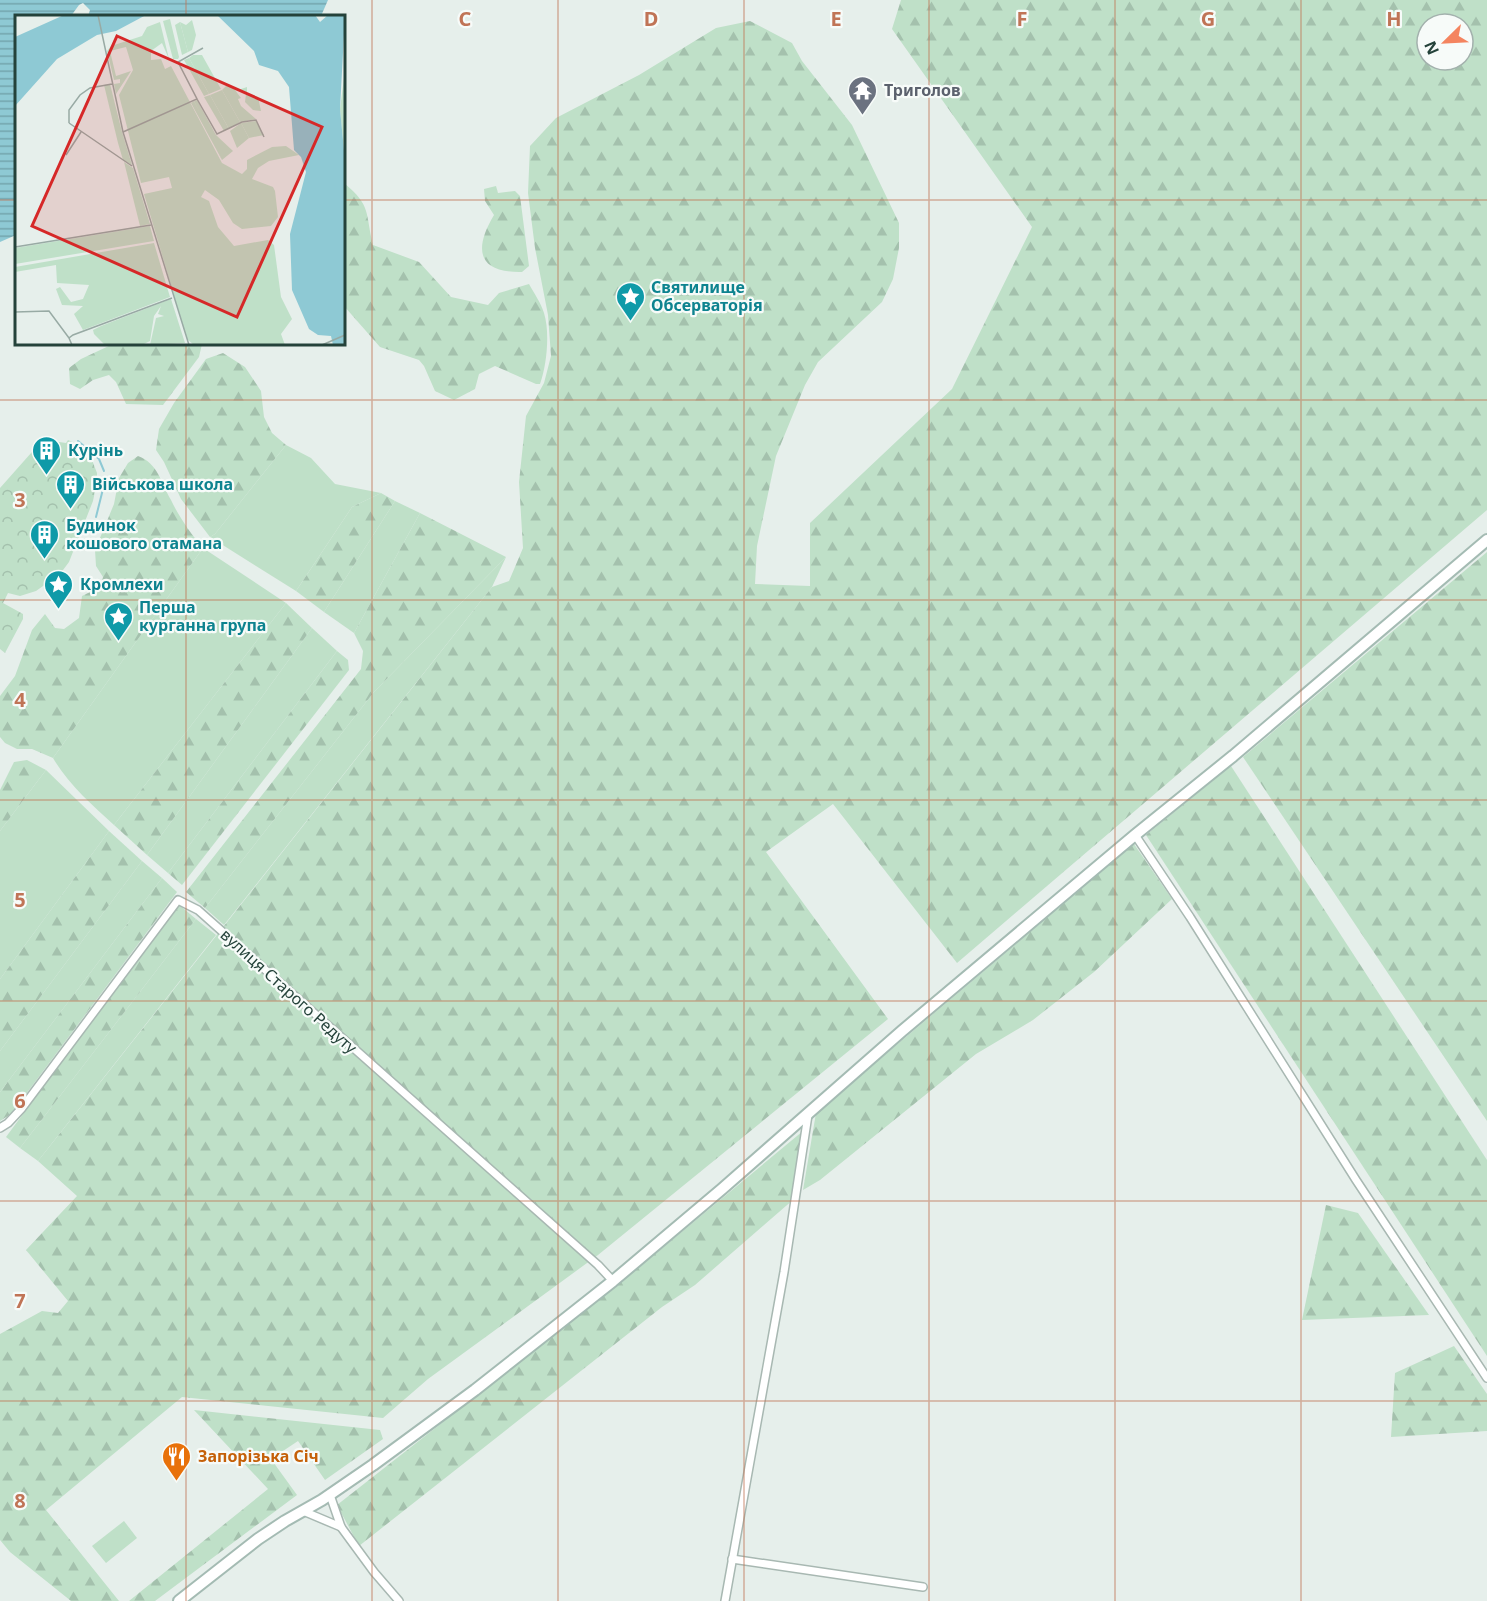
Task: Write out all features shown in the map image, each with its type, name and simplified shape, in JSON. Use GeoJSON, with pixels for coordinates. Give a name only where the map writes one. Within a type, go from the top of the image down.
{"type":"FeatureCollection","features":[{"type":"Feature","properties":{"kind":"main road"},"geometry":{"type":"LineString","coordinates":[[179,1601],[258,1539],[330,1495],[475,1390],[613,1281],[902,1031],[1242,749],[1487,540]]}},
{"type":"Feature","properties":{"kind":"street"},"geometry":{"type":"LineString","coordinates":[[1136,835],[1356,1180],[1487,1378]]}},
{"type":"Feature","properties":{"kind":"street","name":"вулиця Старого Редуту"},"geometry":{"type":"LineString","coordinates":[[0,1128],[22,1108],[178,900],[198,910],[598,1265],[613,1281]]}},
{"type":"Feature","properties":{"kind":"street"},"geometry":{"type":"LineString","coordinates":[[725,1601],[784,1272],[808,1112]]}},
{"type":"Feature","properties":{"kind":"street"},"geometry":{"type":"LineString","coordinates":[[330,1495],[341,1527],[399,1601]]}},
{"type":"Feature","properties":{"kind":"street"},"geometry":{"type":"LineString","coordinates":[[303,1511],[341,1527]]}},
{"type":"Feature","properties":{"kind":"street"},"geometry":{"type":"LineString","coordinates":[[732,1559],[923,1587]]}},
{"type":"Feature","properties":{"kind":"green space"},"geometry":{"type":"Polygon","coordinates":[[[901,0],[1487,0],[1487,510],[957,963],[833,804],[766,852],[888,1019],[598,1255],[428,1379],[383,1418],[182,1397],[46,1510],[119,1601],[71,1601],[10,1552],[0,1540],[0,1334],[42,1311],[58,1313],[68,1301],[26,1250],[77,1196],[38,1161],[492,587],[509,581],[523,548],[519,482],[526,416],[544,383],[551,356],[548,315],[535,248],[528,193],[530,146],[556,118],[639,75],[716,28],[750,21],[792,43],[802,61],[852,125],[899,223],[899,248],[893,279],[882,302],[818,362],[805,385],[776,456],[757,546],[755,584],[810,586],[810,523],[952,389],[1032,227],[892,29],[901,0]]]}},
{"type":"Feature","properties":{"kind":"green space"},"geometry":{"type":"Polygon","coordinates":[[[345,184],[363,204],[373,245],[419,262],[451,297],[488,305],[499,293],[529,284],[543,309],[546,321],[546,358],[540,384],[495,366],[479,374],[475,389],[454,400],[435,391],[419,360],[380,347],[345,307],[345,184]]]}},
{"type":"Feature","properties":{"kind":"green space"},"geometry":{"type":"Polygon","coordinates":[[[496,186],[498,193],[515,191],[520,196],[529,266],[522,272],[496,268],[488,264],[484,257],[483,239],[494,215],[485,201],[484,189],[496,186]]]}},
{"type":"Feature","properties":{"kind":"green space"},"geometry":{"type":"Polygon","coordinates":[[[111,345],[202,345],[199,357],[163,405],[126,404],[116,382],[109,375],[93,380],[80,389],[70,384],[69,368],[81,359],[111,345]]]}},
{"type":"Feature","properties":{"kind":"green space"},"geometry":{"type":"Polygon","coordinates":[[[223,353],[245,367],[261,391],[264,417],[272,433],[286,445],[215,534],[210,537],[181,499],[156,450],[159,429],[174,403],[206,359],[223,353]]]}},
{"type":"Feature","properties":{"kind":"green space"},"geometry":{"type":"Polygon","coordinates":[[[46,440],[66,443],[68,440],[75,443],[75,446],[92,460],[97,473],[97,481],[93,501],[69,562],[60,574],[36,591],[20,596],[8,593],[3,603],[23,614],[23,619],[5,653],[0,649],[0,488],[39,444],[46,440]]]}},
{"type":"Feature","properties":{"kind":"green space"},"geometry":{"type":"Polygon","coordinates":[[[286,445],[311,458],[335,484],[381,493],[352,507],[296,591],[210,537],[215,534],[286,445]]]}},
{"type":"Feature","properties":{"kind":"green space"},"geometry":{"type":"Polygon","coordinates":[[[138,456],[145,459],[155,469],[181,519],[203,548],[53,758],[32,749],[17,749],[5,743],[0,737],[0,696],[15,676],[32,630],[45,614],[55,628],[64,629],[79,618],[82,596],[100,587],[103,577],[96,566],[95,550],[114,504],[119,478],[128,463],[138,456]]]}},
{"type":"Feature","properties":{"kind":"green space"},"geometry":{"type":"Polygon","coordinates":[[[381,493],[395,501],[324,612],[296,591],[352,507],[381,493]]]}},
{"type":"Feature","properties":{"kind":"green space"},"geometry":{"type":"Polygon","coordinates":[[[395,501],[420,513],[354,633],[324,612],[395,501]]]}},
{"type":"Feature","properties":{"kind":"green space"},"geometry":{"type":"Polygon","coordinates":[[[420,513],[506,557],[374,692],[205,908],[186,892],[361,669],[363,651],[354,633],[420,513]]]}},
{"type":"Feature","properties":{"kind":"green space"},"geometry":{"type":"Polygon","coordinates":[[[203,548],[286,603],[114,825],[73,785],[53,758],[203,548]]]}},
{"type":"Feature","properties":{"kind":"green space"},"geometry":{"type":"Polygon","coordinates":[[[1487,552],[1487,1121],[1243,757],[1487,552]]]}},
{"type":"Feature","properties":{"kind":"green space"},"geometry":{"type":"Polygon","coordinates":[[[506,557],[492,587],[224,925],[205,908],[374,692],[506,557]]]}},
{"type":"Feature","properties":{"kind":"green space"},"geometry":{"type":"Polygon","coordinates":[[[286,603],[312,628],[147,855],[114,825],[286,603]]]}},
{"type":"Feature","properties":{"kind":"green space"},"geometry":{"type":"Polygon","coordinates":[[[312,628],[337,651],[168,873],[147,855],[312,628]]]}},
{"type":"Feature","properties":{"kind":"green space"},"geometry":{"type":"Polygon","coordinates":[[[337,651],[348,660],[349,670],[182,885],[168,873],[337,651]]]}},
{"type":"Feature","properties":{"kind":"green space"},"geometry":{"type":"Polygon","coordinates":[[[27,760],[46,770],[0,831],[0,790],[14,762],[27,760]]]}},
{"type":"Feature","properties":{"kind":"green space"},"geometry":{"type":"Polygon","coordinates":[[[1231,766],[1487,1160],[1487,1356],[1146,835],[1231,766]]]}},
{"type":"Feature","properties":{"kind":"green space"},"geometry":{"type":"Polygon","coordinates":[[[46,770],[109,831],[0,979],[0,831],[46,770]]]}},
{"type":"Feature","properties":{"kind":"green space"},"geometry":{"type":"Polygon","coordinates":[[[109,831],[142,861],[0,1051],[0,979],[109,831]]]}},
{"type":"Feature","properties":{"kind":"green space"},"geometry":{"type":"Polygon","coordinates":[[[1134,844],[1172,899],[1094,972],[1033,1020],[976,1054],[820,1180],[803,1190],[816,1113],[1134,844]]]}},
{"type":"Feature","properties":{"kind":"green space"},"geometry":{"type":"Polygon","coordinates":[[[142,861],[162,878],[0,1092],[0,1051],[142,861]]]}},
{"type":"Feature","properties":{"kind":"green space"},"geometry":{"type":"Polygon","coordinates":[[[162,878],[177,892],[11,1114],[0,1121],[0,1092],[162,878]]]}},
{"type":"Feature","properties":{"kind":"green space"},"geometry":{"type":"Polygon","coordinates":[[[178,904],[196,919],[20,1148],[6,1137],[178,904]]]}},
{"type":"Feature","properties":{"kind":"green space"},"geometry":{"type":"Polygon","coordinates":[[[196,919],[216,935],[38,1161],[20,1148],[196,919]]]}},
{"type":"Feature","properties":{"kind":"green space"},"geometry":{"type":"Polygon","coordinates":[[[803,1131],[794,1199],[695,1285],[662,1307],[359,1546],[337,1505],[613,1289],[803,1131]]]}},
{"type":"Feature","properties":{"kind":"green space"},"geometry":{"type":"Polygon","coordinates":[[[1326,1205],[1358,1213],[1429,1315],[1302,1320],[1326,1205]]]}},
{"type":"Feature","properties":{"kind":"green space"},"geometry":{"type":"Polygon","coordinates":[[[1454,1346],[1487,1394],[1487,1431],[1391,1437],[1395,1373],[1454,1346]]]}},
{"type":"Feature","properties":{"kind":"green space"},"geometry":{"type":"Polygon","coordinates":[[[194,1410],[380,1430],[383,1439],[325,1480],[298,1441],[271,1459],[297,1495],[155,1601],[129,1601],[268,1489],[194,1410]]]}},
{"type":"Feature","properties":{"kind":"green space"},"geometry":{"type":"Polygon","coordinates":[[[124,1521],[137,1538],[106,1563],[92,1546],[124,1521]]]}},
{"type":"Feature","properties":{"kind":"water"},"geometry":{"type":"Polygon","coordinates":[[[0,0],[328,0],[321,15],[88,15],[90,10],[83,3],[72,15],[15,15],[15,235],[0,242],[0,0]]]}},
{"type":"Feature","properties":{"kind":"waterway"},"geometry":{"type":"LineString","coordinates":[[78,441],[99,459],[104,471]]}},
{"type":"Feature","properties":{"kind":"waterway"},"geometry":{"type":"LineString","coordinates":[[96,517],[105,481]]}},
{"type":"Feature","properties":{"kind":"place","name":"Триголов"},"geometry":{"type":"Point","coordinates":[863,116]}},
{"type":"Feature","properties":{"kind":"place","name":"Святилище Обсерваторія"},"geometry":{"type":"Point","coordinates":[630,322]}},
{"type":"Feature","properties":{"kind":"place","name":"Курінь"},"geometry":{"type":"Point","coordinates":[47,476]}},
{"type":"Feature","properties":{"kind":"place","name":"Військова школа"},"geometry":{"type":"Point","coordinates":[71,510]}},
{"type":"Feature","properties":{"kind":"place","name":"Будинок кошового отамана"},"geometry":{"type":"Point","coordinates":[45,560]}},
{"type":"Feature","properties":{"kind":"place","name":"Кромлехи"},"geometry":{"type":"Point","coordinates":[59,610]}},
{"type":"Feature","properties":{"kind":"place","name":"Перша курганна група"},"geometry":{"type":"Point","coordinates":[118,642]}},
{"type":"Feature","properties":{"kind":"place","name":"Запорізька Січ"},"geometry":{"type":"Point","coordinates":[177,1482]}}]}
